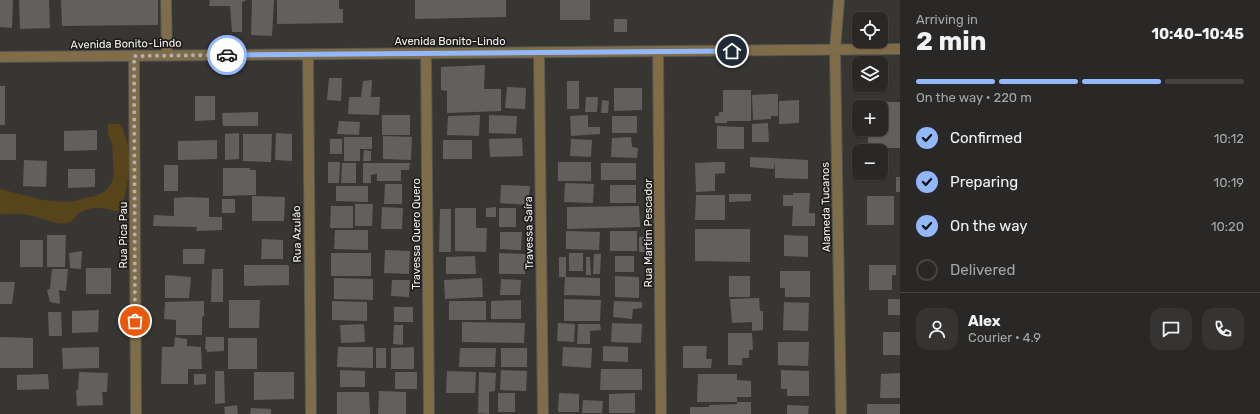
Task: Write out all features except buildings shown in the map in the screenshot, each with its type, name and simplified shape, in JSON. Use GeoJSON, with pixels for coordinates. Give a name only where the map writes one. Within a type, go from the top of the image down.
{"type":"FeatureCollection","features":[{"type":"Feature","properties":{"kind":"street"},"geometry":{"type":"LineString","coordinates":[[166,0],[167,56]]}},
{"type":"Feature","properties":{"kind":"street","name":"Alameda Tucanos"},"geometry":{"type":"LineString","coordinates":[[839,0],[835,50],[841,414]]}},
{"type":"Feature","properties":{"kind":"street","name":"Avenida Bonito-Lindo"},"geometry":{"type":"LineString","coordinates":[[0,57],[900,50]]}},
{"type":"Feature","properties":{"kind":"street","name":"Rua Martim Pescador"},"geometry":{"type":"LineString","coordinates":[[658,52],[661,414]]}},
{"type":"Feature","properties":{"kind":"street","name":"Travessa Saíra"},"geometry":{"type":"LineString","coordinates":[[539,53],[543,414]]}},
{"type":"Feature","properties":{"kind":"street","name":"Travessa Quero Quero"},"geometry":{"type":"LineString","coordinates":[[426,54],[429,414]]}},
{"type":"Feature","properties":{"kind":"street","name":"Rua Azulão"},"geometry":{"type":"LineString","coordinates":[[308,55],[311,414]]}},
{"type":"Feature","properties":{"kind":"street","name":"Rua Pica Pau"},"geometry":{"type":"LineString","coordinates":[[134,56],[136,414]]}},
{"type":"Feature","properties":{"kind":"shaded area"},"geometry":{"type":"Polygon","coordinates":[[[108,124],[120,124],[128,146],[128,179],[121,213],[100,208],[89,209],[79,213],[70,222],[65,223],[54,223],[25,214],[0,215],[0,189],[43,200],[64,202],[95,196],[104,192],[111,184],[114,175],[112,143],[108,134],[108,124]]]}},
{"type":"Feature","properties":{"kind":"way so far"},"geometry":{"type":"LineString","coordinates":[[135,321],[134,56],[227,55]]}},
{"type":"Feature","properties":{"kind":"route"},"geometry":{"type":"LineString","coordinates":[[227,55],[732,51]]}}]}
